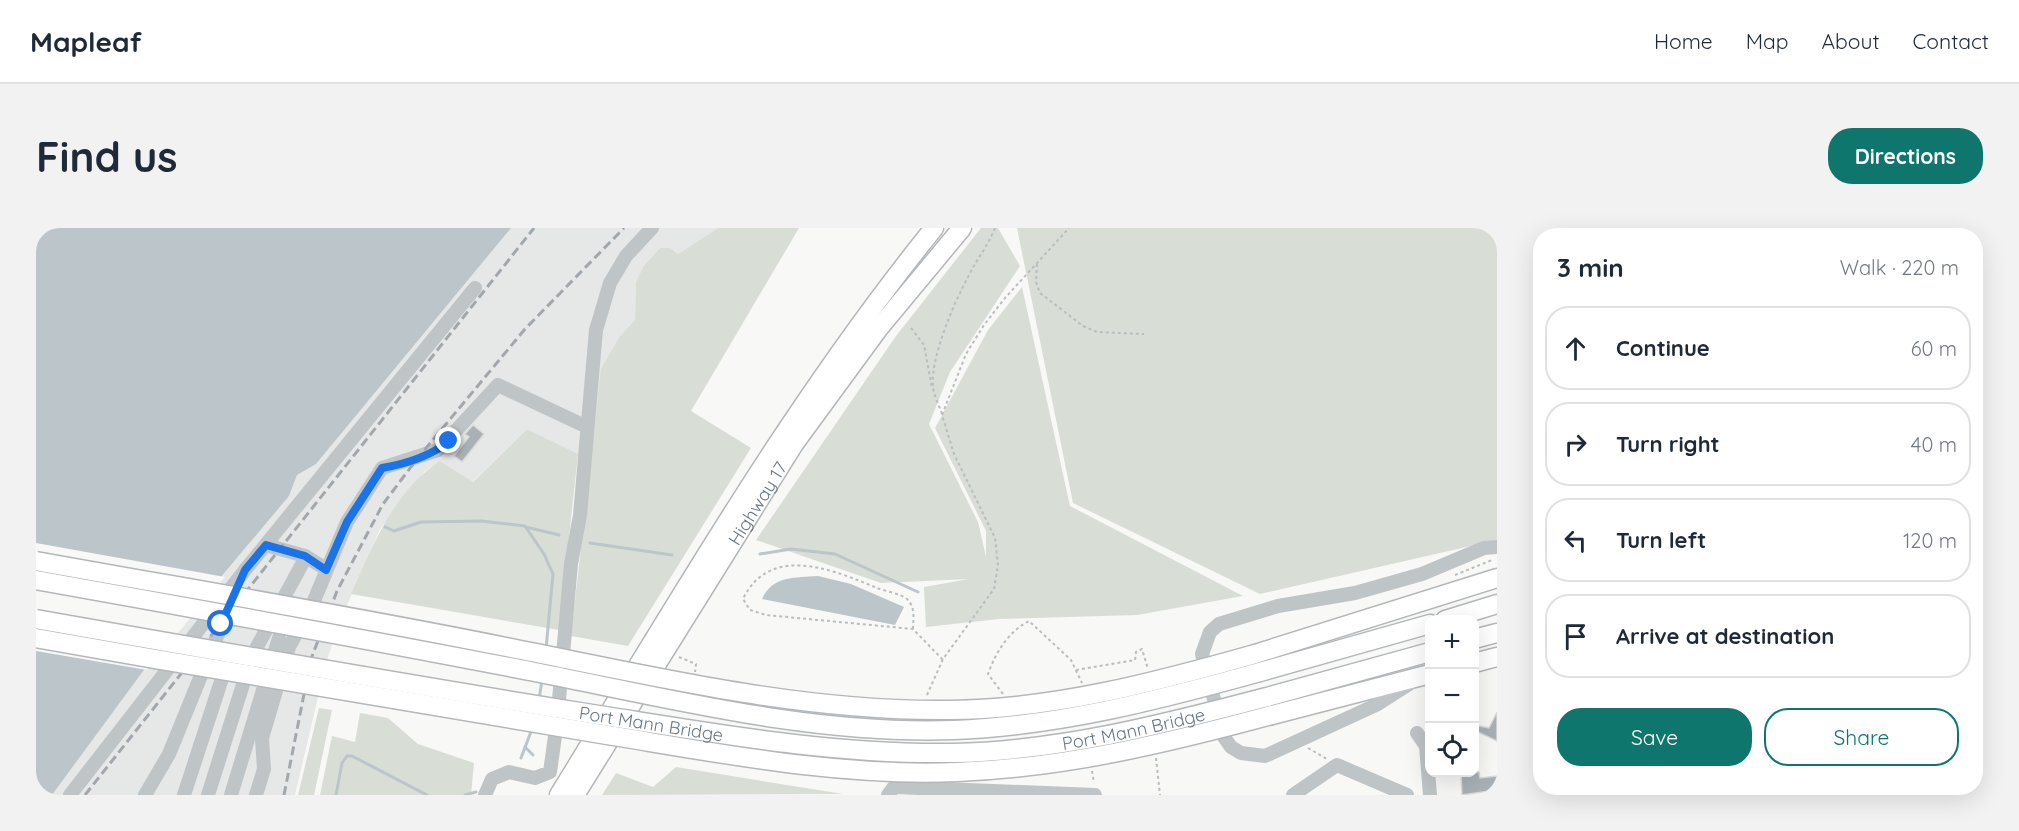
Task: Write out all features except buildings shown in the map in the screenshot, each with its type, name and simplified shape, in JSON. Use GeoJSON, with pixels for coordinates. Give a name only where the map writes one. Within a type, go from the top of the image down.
{"type":"FeatureCollection","features":[{"type":"Feature","properties":{"kind":"highway","name":"Highway 17"},"geometry":{"type":"LineString","coordinates":[[559,795],[737,504],[827,369],[934,228]]}},
{"type":"Feature","properties":{"kind":"highway","name":"Highway 17"},"geometry":{"type":"LineString","coordinates":[[575,795],[794,444],[871,338],[962,228]]}},
{"type":"Feature","properties":{"kind":"highway"},"geometry":{"type":"LineString","coordinates":[[36,561],[381,622],[752,694],[876,709],[952,710],[1035,704],[1121,689],[1255,654],[1497,578]]}},
{"type":"Feature","properties":{"kind":"highway","name":"Port Mann Bridge"},"geometry":{"type":"LineString","coordinates":[[36,580],[377,641],[749,714],[875,729],[953,730],[1078,717],[1127,708],[1425,625]]}},
{"type":"Feature","properties":{"kind":"highway"},"geometry":{"type":"LineString","coordinates":[[1461,615],[1497,604]]}},
{"type":"Feature","properties":{"kind":"highway","name":"Port Mann Bridge"},"geometry":{"type":"LineString","coordinates":[[36,619],[370,678],[637,721],[809,746],[875,752],[955,753],[1072,742],[1133,730],[1267,697],[1425,653]]}},
{"type":"Feature","properties":{"kind":"highway"},"geometry":{"type":"LineString","coordinates":[[1479,638],[1497,633]]}},
{"type":"Feature","properties":{"kind":"highway"},"geometry":{"type":"LineString","coordinates":[[36,638],[366,697],[807,766],[874,771],[956,772],[1087,760],[1139,750],[1425,675]]}},
{"type":"Feature","properties":{"kind":"highway"},"geometry":{"type":"LineString","coordinates":[[1479,662],[1497,657]]}},
{"type":"Feature","properties":{"kind":"street"},"geometry":{"type":"LineString","coordinates":[[485,795],[492,779],[509,772],[535,778],[550,772],[557,722],[571,564],[580,515],[585,426],[596,330],[610,283],[626,256],[652,228]]}},
{"type":"Feature","properties":{"kind":"street"},"geometry":{"type":"LineString","coordinates":[[70,795],[245,570],[475,288]]}},
{"type":"Feature","properties":{"kind":"street"},"geometry":{"type":"LineString","coordinates":[[256,795],[264,769],[262,738],[289,647],[313,603],[347,522],[382,468],[438,450],[498,385],[585,426]]}},
{"type":"Feature","properties":{"kind":"street"},"geometry":{"type":"LineString","coordinates":[[266,545],[306,557],[326,570]]}},
{"type":"Feature","properties":{"kind":"street"},"geometry":{"type":"LineString","coordinates":[[1425,676],[1376,705],[1265,756],[1253,757],[1231,747],[1224,737],[1202,654],[1210,632],[1219,624],[1241,616],[1355,593],[1422,574],[1484,548],[1497,547]]}},
{"type":"Feature","properties":{"kind":"street"},"geometry":{"type":"LineString","coordinates":[[208,795],[252,656],[306,557]]}},
{"type":"Feature","properties":{"kind":"street"},"geometry":{"type":"LineString","coordinates":[[145,795],[169,754],[245,570]]}},
{"type":"Feature","properties":{"kind":"street"},"geometry":{"type":"LineString","coordinates":[[231,795],[279,638]]}},
{"type":"Feature","properties":{"kind":"street"},"geometry":{"type":"LineString","coordinates":[[184,795],[234,645]]}},
{"type":"Feature","properties":{"kind":"street"},"geometry":{"type":"LineString","coordinates":[[1417,733],[1426,746],[1430,795]]}},
{"type":"Feature","properties":{"kind":"street"},"geometry":{"type":"LineString","coordinates":[[1293,795],[1337,765],[1407,795]]}},
{"type":"Feature","properties":{"kind":"street"},"geometry":{"type":"LineString","coordinates":[[888,795],[894,787],[1095,795]]}},
{"type":"Feature","properties":{"kind":"path"},"geometry":{"type":"LineString","coordinates":[[933,390],[938,354],[951,317],[967,278],[988,246],[995,228]]}},
{"type":"Feature","properties":{"kind":"path"},"geometry":{"type":"LineString","coordinates":[[942,415],[966,354],[1005,297],[1069,228]]}},
{"type":"Feature","properties":{"kind":"path"},"geometry":{"type":"LineString","coordinates":[[1037,262],[1036,282],[1040,293],[1083,326],[1097,332],[1144,334]]}},
{"type":"Feature","properties":{"kind":"path"},"geometry":{"type":"LineString","coordinates":[[911,328],[924,345],[933,390],[954,454],[995,538],[998,565],[994,589],[943,659],[925,701]]}},
{"type":"Feature","properties":{"kind":"path"},"geometry":{"type":"LineString","coordinates":[[913,629],[914,610],[906,598],[828,568],[796,565],[775,567],[748,589],[743,599],[750,610],[766,615],[913,629],[943,659]]}},
{"type":"Feature","properties":{"kind":"path"},"geometry":{"type":"LineString","coordinates":[[1007,640],[1017,627],[1029,621],[1045,636]]}},
{"type":"Feature","properties":{"kind":"path"},"geometry":{"type":"LineString","coordinates":[[1076,670],[1135,660],[1136,652],[1142,649]]}},
{"type":"Feature","properties":{"kind":"path"},"geometry":{"type":"LineString","coordinates":[[1296,741],[1337,765]]}},
{"type":"Feature","properties":{"kind":"shaded area"},"geometry":{"type":"Polygon","coordinates":[[[36,228],[511,228],[316,464],[297,475],[289,496],[152,659],[52,795],[36,795],[36,228]]]}},
{"type":"Feature","properties":{"kind":"shaded area"},"geometry":{"type":"Polygon","coordinates":[[[511,228],[718,228],[678,254],[670,248],[660,248],[643,267],[636,282],[635,320],[620,336],[589,460],[527,429],[472,482],[440,461],[425,471],[380,529],[339,624],[326,663],[295,795],[52,795],[152,659],[289,496],[297,475],[316,464],[511,228]]]}},
{"type":"Feature","properties":{"kind":"shaded area"},"geometry":{"type":"Polygon","coordinates":[[[718,228],[799,228],[691,411],[751,448],[628,646],[571,636],[601,369],[620,336],[635,320],[636,282],[643,267],[660,248],[670,248],[678,254],[718,228]]]}},
{"type":"Feature","properties":{"kind":"shaded area"},"geometry":{"type":"Polygon","coordinates":[[[981,228],[998,228],[1020,266],[950,372],[929,424],[978,522],[986,557],[986,531],[935,428],[988,330],[1022,287],[1070,506],[1243,596],[1137,615],[999,619],[926,627],[924,587],[969,579],[881,583],[756,540],[896,336],[981,228]]]}},
{"type":"Feature","properties":{"kind":"shaded area"},"geometry":{"type":"Polygon","coordinates":[[[1017,228],[1497,228],[1497,540],[1260,594],[1073,503],[1017,228]]]}},
{"type":"Feature","properties":{"kind":"shaded area"},"geometry":{"type":"Polygon","coordinates":[[[527,429],[578,454],[559,630],[351,594],[386,520],[397,503],[424,473],[440,461],[473,482],[527,429]]]}},
{"type":"Feature","properties":{"kind":"shaded area"},"geometry":{"type":"Polygon","coordinates":[[[818,576],[851,584],[904,607],[895,625],[762,599],[767,591],[778,582],[818,576]]]}},
{"type":"Feature","properties":{"kind":"shaded area"},"geometry":{"type":"Polygon","coordinates":[[[319,708],[332,710],[314,795],[298,795],[319,708]]]}},
{"type":"Feature","properties":{"kind":"shaded area"},"geometry":{"type":"Polygon","coordinates":[[[360,713],[388,718],[418,744],[474,763],[471,795],[320,795],[332,736],[355,742],[360,713]]]}},
{"type":"Feature","properties":{"kind":"shaded area"},"geometry":{"type":"Polygon","coordinates":[[[676,767],[843,794],[602,795],[616,773],[653,787],[676,767]]]}},
{"type":"Feature","properties":{"kind":"pier"},"geometry":{"type":"Polygon","coordinates":[[[36,543],[225,577],[147,670],[36,651],[36,543]]]}},
{"type":"Feature","properties":{"kind":"waterway"},"geometry":{"type":"LineString","coordinates":[[385,527],[394,531],[421,522],[481,521],[525,526],[544,554],[553,574],[546,649]]}},
{"type":"Feature","properties":{"kind":"waterway"},"geometry":{"type":"LineString","coordinates":[[526,527],[559,535]]}},
{"type":"Feature","properties":{"kind":"waterway"},"geometry":{"type":"LineString","coordinates":[[590,543],[672,555]]}},
{"type":"Feature","properties":{"kind":"waterway"},"geometry":{"type":"LineString","coordinates":[[760,554],[791,549],[835,554],[918,592]]}},
{"type":"Feature","properties":{"kind":"waterway"},"geometry":{"type":"LineString","coordinates":[[539,700],[542,680]]}},
{"type":"Feature","properties":{"kind":"waterway"},"geometry":{"type":"LineString","coordinates":[[521,758],[532,729]]}},
{"type":"Feature","properties":{"kind":"waterway"},"geometry":{"type":"LineString","coordinates":[[525,747],[533,755]]}},
{"type":"Feature","properties":{"kind":"waterway"},"geometry":{"type":"LineString","coordinates":[[336,795],[342,763],[347,756],[352,756],[427,795]]}},
{"type":"Feature","properties":{"kind":"waterway"},"geometry":{"type":"LineString","coordinates":[[465,795],[476,792]]}},
{"type":"Feature","properties":{"kind":"railway"},"geometry":{"type":"LineString","coordinates":[[85,795],[534,228]]}},
{"type":"Feature","properties":{"kind":"railway"},"geometry":{"type":"LineString","coordinates":[[284,795],[311,659],[337,591],[383,504],[417,459],[525,329],[624,228]]}},
{"type":"Feature","properties":{"kind":"route"},"geometry":{"type":"LineString","coordinates":[[221,624],[245,570],[266,545],[305,556],[326,570],[347,522],[382,468],[417,459],[438,450],[449,441]]}}]}
